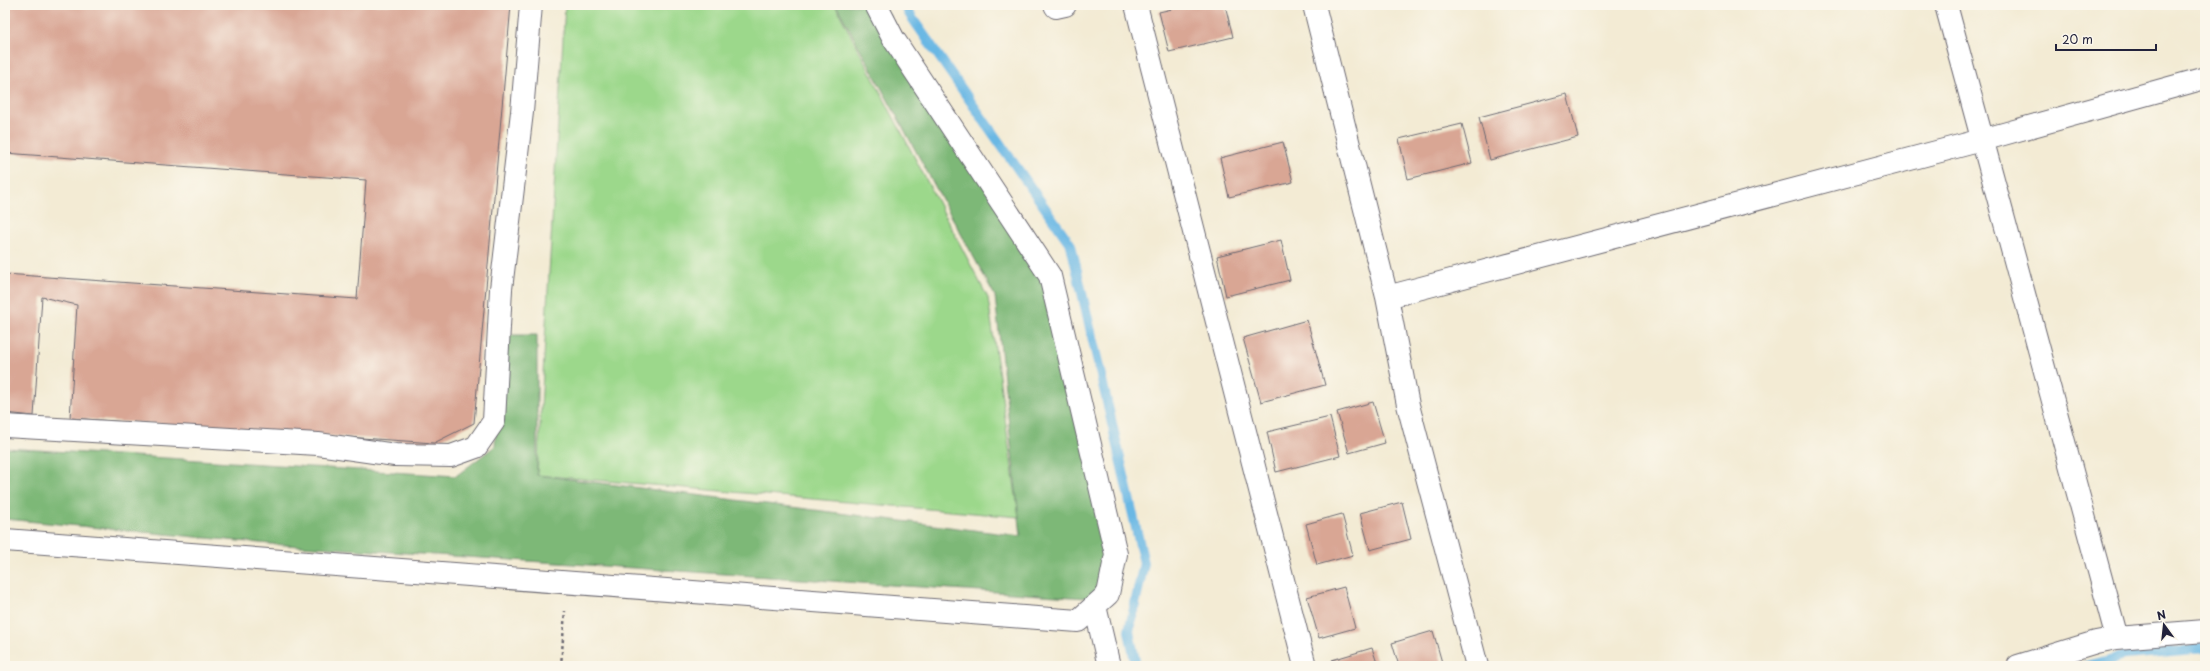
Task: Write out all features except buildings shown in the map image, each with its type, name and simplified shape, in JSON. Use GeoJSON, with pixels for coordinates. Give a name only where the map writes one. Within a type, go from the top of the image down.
{"type":"FeatureCollection","features":[{"type":"Feature","properties":{"kind":"street"},"geometry":{"type":"LineString","coordinates":[[5,426],[318,444],[395,455],[451,456],[476,447],[494,421],[501,289],[522,112],[531,5]]}},
{"type":"Feature","properties":{"kind":"street"},"geometry":{"type":"LineString","coordinates":[[5,540],[1078,621],[1108,594],[1116,554],[1050,276],[893,38],[876,5]]}},
{"type":"Feature","properties":{"kind":"street"},"geometry":{"type":"LineString","coordinates":[[1055,5],[1056,7],[1065,5]]}},
{"type":"Feature","properties":{"kind":"street"},"geometry":{"type":"LineString","coordinates":[[1136,5],[1304,666]]}},
{"type":"Feature","properties":{"kind":"street"},"geometry":{"type":"LineString","coordinates":[[1314,5],[1387,297],[1408,405],[1477,666]]}},
{"type":"Feature","properties":{"kind":"street"},"geometry":{"type":"LineString","coordinates":[[1946,5],[2117,638]]}},
{"type":"Feature","properties":{"kind":"street"},"geometry":{"type":"LineString","coordinates":[[1387,297],[1982,140],[2205,78]]}},
{"type":"Feature","properties":{"kind":"street"},"geometry":{"type":"LineString","coordinates":[[1095,606],[1109,666]]}},
{"type":"Feature","properties":{"kind":"street"},"geometry":{"type":"LineString","coordinates":[[2018,666],[2096,642],[2117,638],[2205,631]]}},
{"type":"Feature","properties":{"kind":"path"},"geometry":{"type":"LineString","coordinates":[[561,666],[568,583]]}},
{"type":"Feature","properties":{"kind":"green space"},"geometry":{"type":"Polygon","coordinates":[[[565,5],[835,5],[988,298],[1019,517],[537,475],[565,5]]]}},
{"type":"Feature","properties":{"kind":"green space"},"geometry":{"type":"Polygon","coordinates":[[[836,5],[883,5],[1052,286],[1111,532],[1102,599],[270,544],[5,519],[5,448],[456,476],[495,446],[500,335],[537,335],[537,475],[1021,536],[995,296],[836,5]]]}},
{"type":"Feature","properties":{"kind":"waterway"},"geometry":{"type":"LineString","coordinates":[[905,5],[910,15],[1071,245],[1144,563],[1129,631],[1136,666]]}},
{"type":"Feature","properties":{"kind":"waterway"},"geometry":{"type":"LineString","coordinates":[[2087,666],[2125,656],[2205,649]]}}]}
